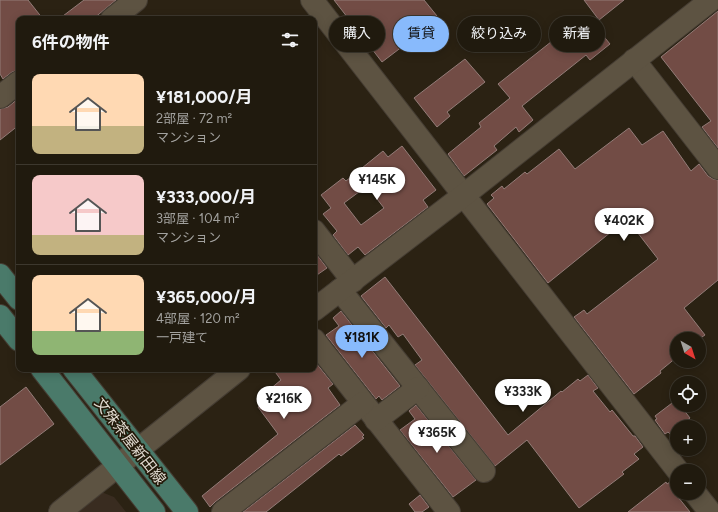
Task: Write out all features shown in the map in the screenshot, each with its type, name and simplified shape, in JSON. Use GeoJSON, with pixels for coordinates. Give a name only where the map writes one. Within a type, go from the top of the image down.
{"type":"FeatureCollection","features":[{"type":"Feature","properties":{"kind":"main road"},"geometry":{"type":"LineString","coordinates":[[0,275],[16,295]]}},
{"type":"Feature","properties":{"kind":"main road"},"geometry":{"type":"LineString","coordinates":[[0,316],[16,336]]}},
{"type":"Feature","properties":{"kind":"main road","name":"文殊茶屋新田線"},"geometry":{"type":"LineString","coordinates":[[44,372],[154,512]]}},
{"type":"Feature","properties":{"kind":"main road","name":"文殊茶屋新田線"},"geometry":{"type":"LineString","coordinates":[[76,372],[187,512]]}},
{"type":"Feature","properties":{"kind":"street"},"geometry":{"type":"LineString","coordinates":[[116,16],[136,0]]}},
{"type":"Feature","properties":{"kind":"street"},"geometry":{"type":"LineString","coordinates":[[312,0],[673,464]]}},
{"type":"Feature","properties":{"kind":"street"},"geometry":{"type":"LineString","coordinates":[[317,308],[464,195],[710,0]]}},
{"type":"Feature","properties":{"kind":"street"},"geometry":{"type":"LineString","coordinates":[[634,60],[718,168]]}},
{"type":"Feature","properties":{"kind":"street"},"geometry":{"type":"LineString","coordinates":[[0,97],[16,84]]}},
{"type":"Feature","properties":{"kind":"street"},"geometry":{"type":"LineString","coordinates":[[317,236],[346,286],[418,388],[484,471]]}},
{"type":"Feature","properties":{"kind":"street"},"geometry":{"type":"LineString","coordinates":[[317,344],[449,512]]}},
{"type":"Feature","properties":{"kind":"street"},"geometry":{"type":"LineString","coordinates":[[60,512],[235,372]]}},
{"type":"Feature","properties":{"kind":"street"},"geometry":{"type":"LineString","coordinates":[[376,420],[418,388]]}},
{"type":"Feature","properties":{"kind":"street"},"geometry":{"type":"LineString","coordinates":[[223,512],[363,403]]}},
{"type":"Feature","properties":{"kind":"street"},"geometry":{"type":"LineString","coordinates":[[701,500],[710,512]]}},
{"type":"Feature","properties":{"kind":"shaded area"},"geometry":{"type":"Polygon","coordinates":[[[99,491],[114,497],[126,512],[71,512],[99,491]]]}},
{"type":"Feature","properties":{"kind":"building"},"geometry":{"type":"Polygon","coordinates":[[[0,0],[28,0],[41,16],[16,16],[16,71],[3,79],[0,74],[0,0]]]}},
{"type":"Feature","properties":{"kind":"building"},"geometry":{"type":"Polygon","coordinates":[[[84,0],[116,0],[97,16],[63,16],[84,0]]]}},
{"type":"Feature","properties":{"kind":"building"},"geometry":{"type":"Polygon","coordinates":[[[334,0],[424,0],[437,16],[393,16],[393,52],[395,52],[382,62],[374,52],[385,52],[385,16],[346,16],[334,0]]]}},
{"type":"Feature","properties":{"kind":"building"},"geometry":{"type":"Polygon","coordinates":[[[584,0],[624,0],[604,16],[596,16],[584,0]]]}},
{"type":"Feature","properties":{"kind":"building"},"geometry":{"type":"Polygon","coordinates":[[[718,11],[718,148],[702,127],[711,121],[661,57],[718,11]]]}},
{"type":"Feature","properties":{"kind":"building"},"geometry":{"type":"Polygon","coordinates":[[[605,38],[610,44],[605,48],[605,38]]]}},
{"type":"Feature","properties":{"kind":"building"},"geometry":{"type":"Polygon","coordinates":[[[549,44],[549,52],[600,52],[590,60],[586,55],[522,106],[533,120],[519,132],[516,127],[494,146],[497,150],[464,176],[448,154],[481,127],[479,123],[510,98],[498,84],[538,52],[541,52],[541,50],[549,44]]]}},
{"type":"Feature","properties":{"kind":"building"},"geometry":{"type":"Polygon","coordinates":[[[465,59],[485,82],[447,112],[450,116],[437,127],[414,98],[465,59]]]}},
{"type":"Feature","properties":{"kind":"building"},"geometry":{"type":"Polygon","coordinates":[[[16,100],[16,127],[0,140],[0,109],[8,107],[16,100]]]}},
{"type":"Feature","properties":{"kind":"building"},"geometry":{"type":"Polygon","coordinates":[[[629,128],[642,145],[663,131],[691,171],[699,164],[708,176],[718,180],[718,280],[684,308],[703,332],[670,332],[670,363],[660,371],[661,373],[634,394],[574,317],[584,310],[587,314],[658,259],[627,219],[548,283],[487,204],[494,198],[491,195],[502,186],[504,189],[525,172],[527,174],[559,149],[575,169],[629,128]]]}},
{"type":"Feature","properties":{"kind":"building"},"geometry":{"type":"Polygon","coordinates":[[[402,146],[436,190],[423,200],[428,207],[365,255],[358,247],[348,255],[333,235],[337,231],[323,214],[331,208],[321,195],[343,178],[346,181],[383,151],[388,157],[402,146]],[[367,186],[344,203],[361,225],[384,208],[367,186]]]}},
{"type":"Feature","properties":{"kind":"building"},"geometry":{"type":"Polygon","coordinates":[[[317,255],[327,268],[317,275],[317,255]]]}},
{"type":"Feature","properties":{"kind":"building"},"geometry":{"type":"Polygon","coordinates":[[[385,277],[508,435],[561,391],[562,392],[578,379],[580,381],[588,375],[598,388],[593,391],[610,412],[612,410],[643,447],[634,454],[639,459],[622,472],[624,474],[579,508],[527,440],[495,466],[415,365],[422,360],[403,334],[398,337],[389,325],[386,328],[361,296],[385,277]]]}},
{"type":"Feature","properties":{"kind":"building"},"geometry":{"type":"Polygon","coordinates":[[[341,311],[400,386],[382,400],[379,396],[376,399],[326,335],[339,326],[333,318],[341,311]]]}},
{"type":"Feature","properties":{"kind":"building"},"geometry":{"type":"Polygon","coordinates":[[[317,364],[333,384],[328,388],[340,405],[210,507],[202,496],[278,434],[258,407],[262,404],[261,402],[271,393],[269,390],[281,380],[275,372],[317,372],[317,364]]]}},
{"type":"Feature","properties":{"kind":"building"},"geometry":{"type":"Polygon","coordinates":[[[26,387],[54,424],[0,465],[0,407],[26,387]]]}},
{"type":"Feature","properties":{"kind":"building"},"geometry":{"type":"Polygon","coordinates":[[[416,405],[476,480],[453,497],[400,430],[415,419],[409,411],[416,405]]]}},
{"type":"Feature","properties":{"kind":"building"},"geometry":{"type":"Polygon","coordinates":[[[670,405],[670,412],[685,412],[690,418],[688,420],[670,420],[670,434],[668,432],[665,434],[655,420],[657,419],[655,416],[670,405]]]}},
{"type":"Feature","properties":{"kind":"building"},"geometry":{"type":"Polygon","coordinates":[[[355,425],[364,435],[362,437],[364,438],[341,456],[339,454],[266,512],[243,512],[355,425]]]}},
{"type":"Feature","properties":{"kind":"building"},"geometry":{"type":"Polygon","coordinates":[[[666,482],[667,484],[670,482],[670,500],[680,500],[690,512],[628,512],[666,482]]]}},
{"type":"Feature","properties":{"kind":"building"},"geometry":{"type":"Polygon","coordinates":[[[420,495],[429,507],[422,512],[415,512],[409,504],[420,495]]]}}]}
